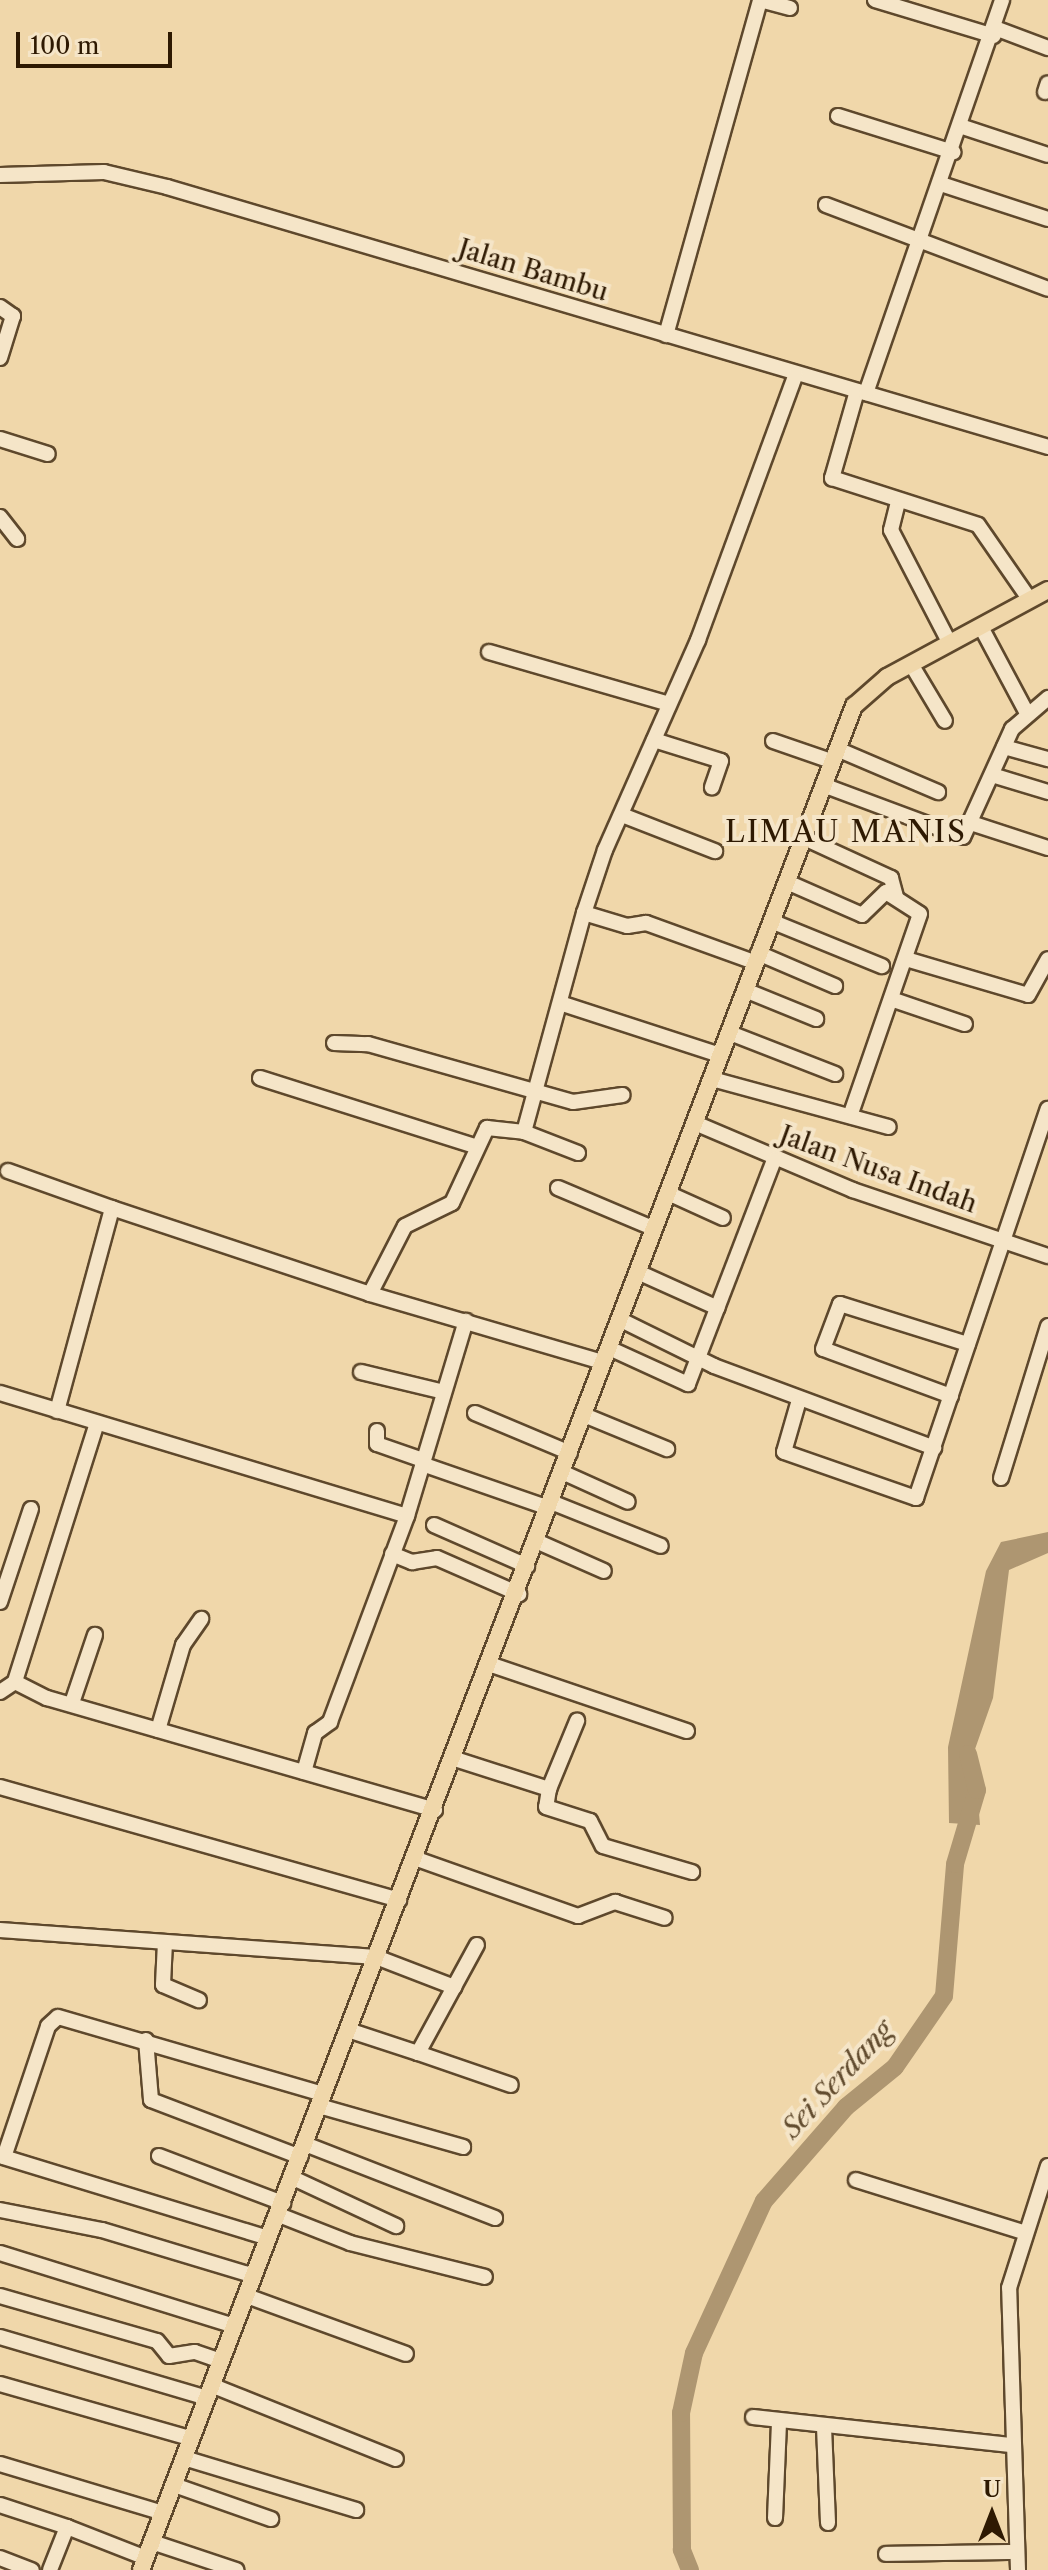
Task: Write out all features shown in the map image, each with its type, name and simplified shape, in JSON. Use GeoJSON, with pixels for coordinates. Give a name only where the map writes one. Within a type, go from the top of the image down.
{"type":"FeatureCollection","features":[{"type":"Feature","properties":{"kind":"main road"},"geometry":{"type":"LineString","coordinates":[[144,2564],[376,1957],[417,1859],[489,1664],[519,1594],[536,1541],[670,1194],[756,958],[860,696],[949,642],[1048,590]]}},
{"type":"Feature","properties":{"kind":"street"},"geometry":{"type":"LineString","coordinates":[[666,335],[760,0],[790,8]]}},
{"type":"Feature","properties":{"kind":"street"},"geometry":{"type":"LineString","coordinates":[[875,0],[1048,48]]}},
{"type":"Feature","properties":{"kind":"street"},"geometry":{"type":"LineString","coordinates":[[1002,0],[995,32],[944,185],[862,392],[832,478],[898,502],[978,525],[1030,600]]}},
{"type":"Feature","properties":{"kind":"street"},"geometry":{"type":"LineString","coordinates":[[838,116],[953,152]]}},
{"type":"Feature","properties":{"kind":"street"},"geometry":{"type":"LineString","coordinates":[[963,127],[1048,155]]}},
{"type":"Feature","properties":{"kind":"street","name":"Jalan Bambu"},"geometry":{"type":"LineString","coordinates":[[0,175],[104,172],[167,187],[1048,447]]}},
{"type":"Feature","properties":{"kind":"street"},"geometry":{"type":"LineString","coordinates":[[944,185],[1048,219]]}},
{"type":"Feature","properties":{"kind":"street"},"geometry":{"type":"LineString","coordinates":[[826,205],[1048,289]]}},
{"type":"Feature","properties":{"kind":"street"},"geometry":{"type":"LineString","coordinates":[[0,307],[13,316],[0,358]]}},
{"type":"Feature","properties":{"kind":"street"},"geometry":{"type":"LineString","coordinates":[[524,1132],[563,1004],[584,913],[669,704],[796,374]]}},
{"type":"Feature","properties":{"kind":"street"},"geometry":{"type":"LineString","coordinates":[[0,439],[48,454]]}},
{"type":"Feature","properties":{"kind":"street"},"geometry":{"type":"LineString","coordinates":[[898,502],[891,530],[949,642]]}},
{"type":"Feature","properties":{"kind":"street"},"geometry":{"type":"LineString","coordinates":[[0,517],[17,539]]}},
{"type":"Feature","properties":{"kind":"street"},"geometry":{"type":"LineString","coordinates":[[981,627],[1027,713]]}},
{"type":"Feature","properties":{"kind":"street"},"geometry":{"type":"LineString","coordinates":[[489,652],[669,704]]}},
{"type":"Feature","properties":{"kind":"street"},"geometry":{"type":"LineString","coordinates":[[911,664],[945,721]]}},
{"type":"Feature","properties":{"kind":"street"},"geometry":{"type":"LineString","coordinates":[[823,785],[957,837],[974,824],[1004,747],[1027,713],[1048,698]]}},
{"type":"Feature","properties":{"kind":"street"},"geometry":{"type":"LineString","coordinates":[[654,740],[721,761],[712,787]]}},
{"type":"Feature","properties":{"kind":"street"},"geometry":{"type":"LineString","coordinates":[[773,741],[834,755],[938,792]]}},
{"type":"Feature","properties":{"kind":"street"},"geometry":{"type":"LineString","coordinates":[[1004,747],[1048,759]]}},
{"type":"Feature","properties":{"kind":"street"},"geometry":{"type":"LineString","coordinates":[[992,775],[1048,792]]}},
{"type":"Feature","properties":{"kind":"street"},"geometry":{"type":"LineString","coordinates":[[622,815],[715,851]]}},
{"type":"Feature","properties":{"kind":"street"},"geometry":{"type":"LineString","coordinates":[[974,824],[1048,848]]}},
{"type":"Feature","properties":{"kind":"street"},"geometry":{"type":"LineString","coordinates":[[804,838],[891,878],[896,897]]}},
{"type":"Feature","properties":{"kind":"street"},"geometry":{"type":"LineString","coordinates":[[787,882],[862,915],[871,914],[881,894],[896,897],[920,914],[850,1116]]}},
{"type":"Feature","properties":{"kind":"street"},"geometry":{"type":"LineString","coordinates":[[584,913],[627,926],[646,923],[835,986]]}},
{"type":"Feature","properties":{"kind":"street"},"geometry":{"type":"LineString","coordinates":[[771,921],[882,966]]}},
{"type":"Feature","properties":{"kind":"street"},"geometry":{"type":"LineString","coordinates":[[906,959],[1028,995],[1048,959]]}},
{"type":"Feature","properties":{"kind":"street"},"geometry":{"type":"LineString","coordinates":[[745,990],[816,1019]]}},
{"type":"Feature","properties":{"kind":"street"},"geometry":{"type":"LineString","coordinates":[[891,999],[965,1024]]}},
{"type":"Feature","properties":{"kind":"street"},"geometry":{"type":"LineString","coordinates":[[563,1004],[720,1055]]}},
{"type":"Feature","properties":{"kind":"street"},"geometry":{"type":"LineString","coordinates":[[730,1033],[835,1074]]}},
{"type":"Feature","properties":{"kind":"street"},"geometry":{"type":"LineString","coordinates":[[334,1043],[368,1044],[535,1095],[573,1102],[623,1095]]}},
{"type":"Feature","properties":{"kind":"street"},"geometry":{"type":"LineString","coordinates":[[260,1078],[477,1147]]}},
{"type":"Feature","properties":{"kind":"street"},"geometry":{"type":"LineString","coordinates":[[712,1079],[889,1127]]}},
{"type":"Feature","properties":{"kind":"street"},"geometry":{"type":"LineString","coordinates":[[799,1400],[784,1452],[902,1498],[916,1498],[1048,1109]]}},
{"type":"Feature","properties":{"kind":"street","name":"Jalan Nusa Indah"},"geometry":{"type":"LineString","coordinates":[[695,1123],[774,1160],[1048,1256]]}},
{"type":"Feature","properties":{"kind":"street"},"geometry":{"type":"LineString","coordinates":[[370,1294],[405,1226],[452,1203],[477,1147],[492,1125],[524,1132],[578,1153]]}},
{"type":"Feature","properties":{"kind":"street"},"geometry":{"type":"LineString","coordinates":[[8,1171],[370,1294],[606,1355],[686,1386],[700,1359],[774,1160]]}},
{"type":"Feature","properties":{"kind":"street"},"geometry":{"type":"LineString","coordinates":[[558,1188],[655,1229]]}},
{"type":"Feature","properties":{"kind":"street"},"geometry":{"type":"LineString","coordinates":[[670,1194],[723,1218]]}},
{"type":"Feature","properties":{"kind":"street"},"geometry":{"type":"LineString","coordinates":[[57,1411],[112,1208]]}},
{"type":"Feature","properties":{"kind":"street"},"geometry":{"type":"LineString","coordinates":[[640,1273],[718,1308]]}},
{"type":"Feature","properties":{"kind":"street"},"geometry":{"type":"LineString","coordinates":[[951,1396],[823,1349],[840,1304],[968,1344]]}},
{"type":"Feature","properties":{"kind":"street"},"geometry":{"type":"LineString","coordinates":[[621,1320],[700,1359],[799,1400],[934,1448]]}},
{"type":"Feature","properties":{"kind":"street"},"geometry":{"type":"LineString","coordinates":[[304,1772],[315,1733],[330,1722],[407,1516],[466,1321]]}},
{"type":"Feature","properties":{"kind":"street"},"geometry":{"type":"LineString","coordinates":[[1001,1478],[1048,1326]]}},
{"type":"Feature","properties":{"kind":"street"},"geometry":{"type":"LineString","coordinates":[[361,1372],[444,1392]]}},
{"type":"Feature","properties":{"kind":"street"},"geometry":{"type":"LineString","coordinates":[[0,1393],[96,1426],[407,1516]]}},
{"type":"Feature","properties":{"kind":"street"},"geometry":{"type":"LineString","coordinates":[[475,1413],[570,1453]]}},
{"type":"Feature","properties":{"kind":"street"},"geometry":{"type":"LineString","coordinates":[[584,1415],[667,1449]]}},
{"type":"Feature","properties":{"kind":"street"},"geometry":{"type":"LineString","coordinates":[[0,1692],[15,1682],[96,1426]]}},
{"type":"Feature","properties":{"kind":"street"},"geometry":{"type":"LineString","coordinates":[[377,1431],[377,1444],[661,1546]]}},
{"type":"Feature","properties":{"kind":"street"},"geometry":{"type":"LineString","coordinates":[[562,1472],[628,1502]]}},
{"type":"Feature","properties":{"kind":"street"},"geometry":{"type":"LineString","coordinates":[[0,1602],[31,1509]]}},
{"type":"Feature","properties":{"kind":"street"},"geometry":{"type":"LineString","coordinates":[[434,1525],[527,1566]]}},
{"type":"Feature","properties":{"kind":"street"},"geometry":{"type":"LineString","coordinates":[[536,1541],[604,1571]]}},
{"type":"Feature","properties":{"kind":"street"},"geometry":{"type":"LineString","coordinates":[[392,1554],[412,1562],[437,1558],[519,1594]]}},
{"type":"Feature","properties":{"kind":"street"},"geometry":{"type":"LineString","coordinates":[[158,1730],[183,1645],[201,1619]]}},
{"type":"Feature","properties":{"kind":"street"},"geometry":{"type":"LineString","coordinates":[[72,1703],[95,1635]]}},
{"type":"Feature","properties":{"kind":"street"},"geometry":{"type":"LineString","coordinates":[[489,1664],[687,1731]]}},
{"type":"Feature","properties":{"kind":"street"},"geometry":{"type":"LineString","coordinates":[[15,1682],[158,1730],[435,1810]]}},
{"type":"Feature","properties":{"kind":"street"},"geometry":{"type":"LineString","coordinates":[[577,1721],[549,1789],[546,1807],[590,1821],[603,1846],[692,1872]]}},
{"type":"Feature","properties":{"kind":"street"},"geometry":{"type":"LineString","coordinates":[[455,1759],[549,1789]]}},
{"type":"Feature","properties":{"kind":"street"},"geometry":{"type":"LineString","coordinates":[[0,1787],[399,1900]]}},
{"type":"Feature","properties":{"kind":"street"},"geometry":{"type":"LineString","coordinates":[[417,1859],[578,1916],[615,1902],[665,1918]]}},
{"type":"Feature","properties":{"kind":"street"},"geometry":{"type":"LineString","coordinates":[[0,1930],[376,1957],[454,1987]]}},
{"type":"Feature","properties":{"kind":"street"},"geometry":{"type":"LineString","coordinates":[[165,1942],[163,1985],[199,2000]]}},
{"type":"Feature","properties":{"kind":"street"},"geometry":{"type":"LineString","coordinates":[[418,2053],[477,1945]]}},
{"type":"Feature","properties":{"kind":"street"},"geometry":{"type":"LineString","coordinates":[[269,2238],[2,2157],[50,2022],[68,2017],[146,2040],[463,2147]]}},
{"type":"Feature","properties":{"kind":"street"},"geometry":{"type":"LineString","coordinates":[[348,2030],[511,2085]]}},
{"type":"Feature","properties":{"kind":"street"},"geometry":{"type":"LineString","coordinates":[[146,2040],[151,2100],[495,2218]]}},
{"type":"Feature","properties":{"kind":"street"},"geometry":{"type":"LineString","coordinates":[[159,2156],[350,2243],[485,2277]]}},
{"type":"Feature","properties":{"kind":"street"},"geometry":{"type":"LineString","coordinates":[[1018,2570],[1009,2288],[1023,2232],[1048,2166]]}},
{"type":"Feature","properties":{"kind":"street"},"geometry":{"type":"LineString","coordinates":[[293,2178],[396,2226]]}},
{"type":"Feature","properties":{"kind":"street"},"geometry":{"type":"LineString","coordinates":[[856,2180],[1023,2232]]}},
{"type":"Feature","properties":{"kind":"street"},"geometry":{"type":"LineString","coordinates":[[0,2210],[102,2230],[254,2276]]}},
{"type":"Feature","properties":{"kind":"street"},"geometry":{"type":"LineString","coordinates":[[0,2253],[235,2326]]}},
{"type":"Feature","properties":{"kind":"street"},"geometry":{"type":"LineString","coordinates":[[0,2296],[157,2341],[172,2357],[195,2352],[221,2361]]}},
{"type":"Feature","properties":{"kind":"street"},"geometry":{"type":"LineString","coordinates":[[247,2296],[406,2354]]}},
{"type":"Feature","properties":{"kind":"street"},"geometry":{"type":"LineString","coordinates":[[0,2337],[209,2392],[396,2459]]}},
{"type":"Feature","properties":{"kind":"street"},"geometry":{"type":"LineString","coordinates":[[0,2384],[190,2438]]}},
{"type":"Feature","properties":{"kind":"street"},"geometry":{"type":"LineString","coordinates":[[753,2417],[1012,2445]]}},
{"type":"Feature","properties":{"kind":"street"},"geometry":{"type":"LineString","coordinates":[[775,2518],[779,2421]]}},
{"type":"Feature","properties":{"kind":"street"},"geometry":{"type":"LineString","coordinates":[[824,2427],[828,2523]]}},
{"type":"Feature","properties":{"kind":"street"},"geometry":{"type":"LineString","coordinates":[[184,2458],[356,2510]]}},
{"type":"Feature","properties":{"kind":"street"},"geometry":{"type":"LineString","coordinates":[[0,2464],[163,2513]]}},
{"type":"Feature","properties":{"kind":"street"},"geometry":{"type":"LineString","coordinates":[[174,2485],[271,2519]]}},
{"type":"Feature","properties":{"kind":"street"},"geometry":{"type":"LineString","coordinates":[[0,2505],[67,2527],[144,2564]]}},
{"type":"Feature","properties":{"kind":"street"},"geometry":{"type":"LineString","coordinates":[[50,2570],[67,2527]]}},
{"type":"Feature","properties":{"kind":"street"},"geometry":{"type":"LineString","coordinates":[[152,2542],[236,2570]]}},
{"type":"Feature","properties":{"kind":"street"},"geometry":{"type":"LineString","coordinates":[[886,2554],[1017,2552]]}},
{"type":"Feature","properties":{"kind":"street"},"geometry":{"type":"LineString","coordinates":[[0,2558],[32,2570]]}},
{"type":"Feature","properties":{"kind":"shaded area"},"geometry":{"type":"Polygon","coordinates":[[[1048,1532],[1048,1553],[1009,1570],[993,1698],[974,1752],[980,1825],[949,1823],[948,1747],[986,1571],[1001,1542],[1048,1532]]]}},
{"type":"Feature","properties":{"kind":"waterway","name":"Sei Serdang"},"geometry":{"type":"LineString","coordinates":[[690,2570],[682,2550],[681,2413],[694,2353],[764,2201],[846,2107],[895,2067],[944,1996],[955,1864],[977,1790],[968,1754]]}},
{"type":"Feature","properties":{"kind":"district","name":"LIMAU MANIS"},"geometry":{"type":"Point","coordinates":[846,832]}}]}
